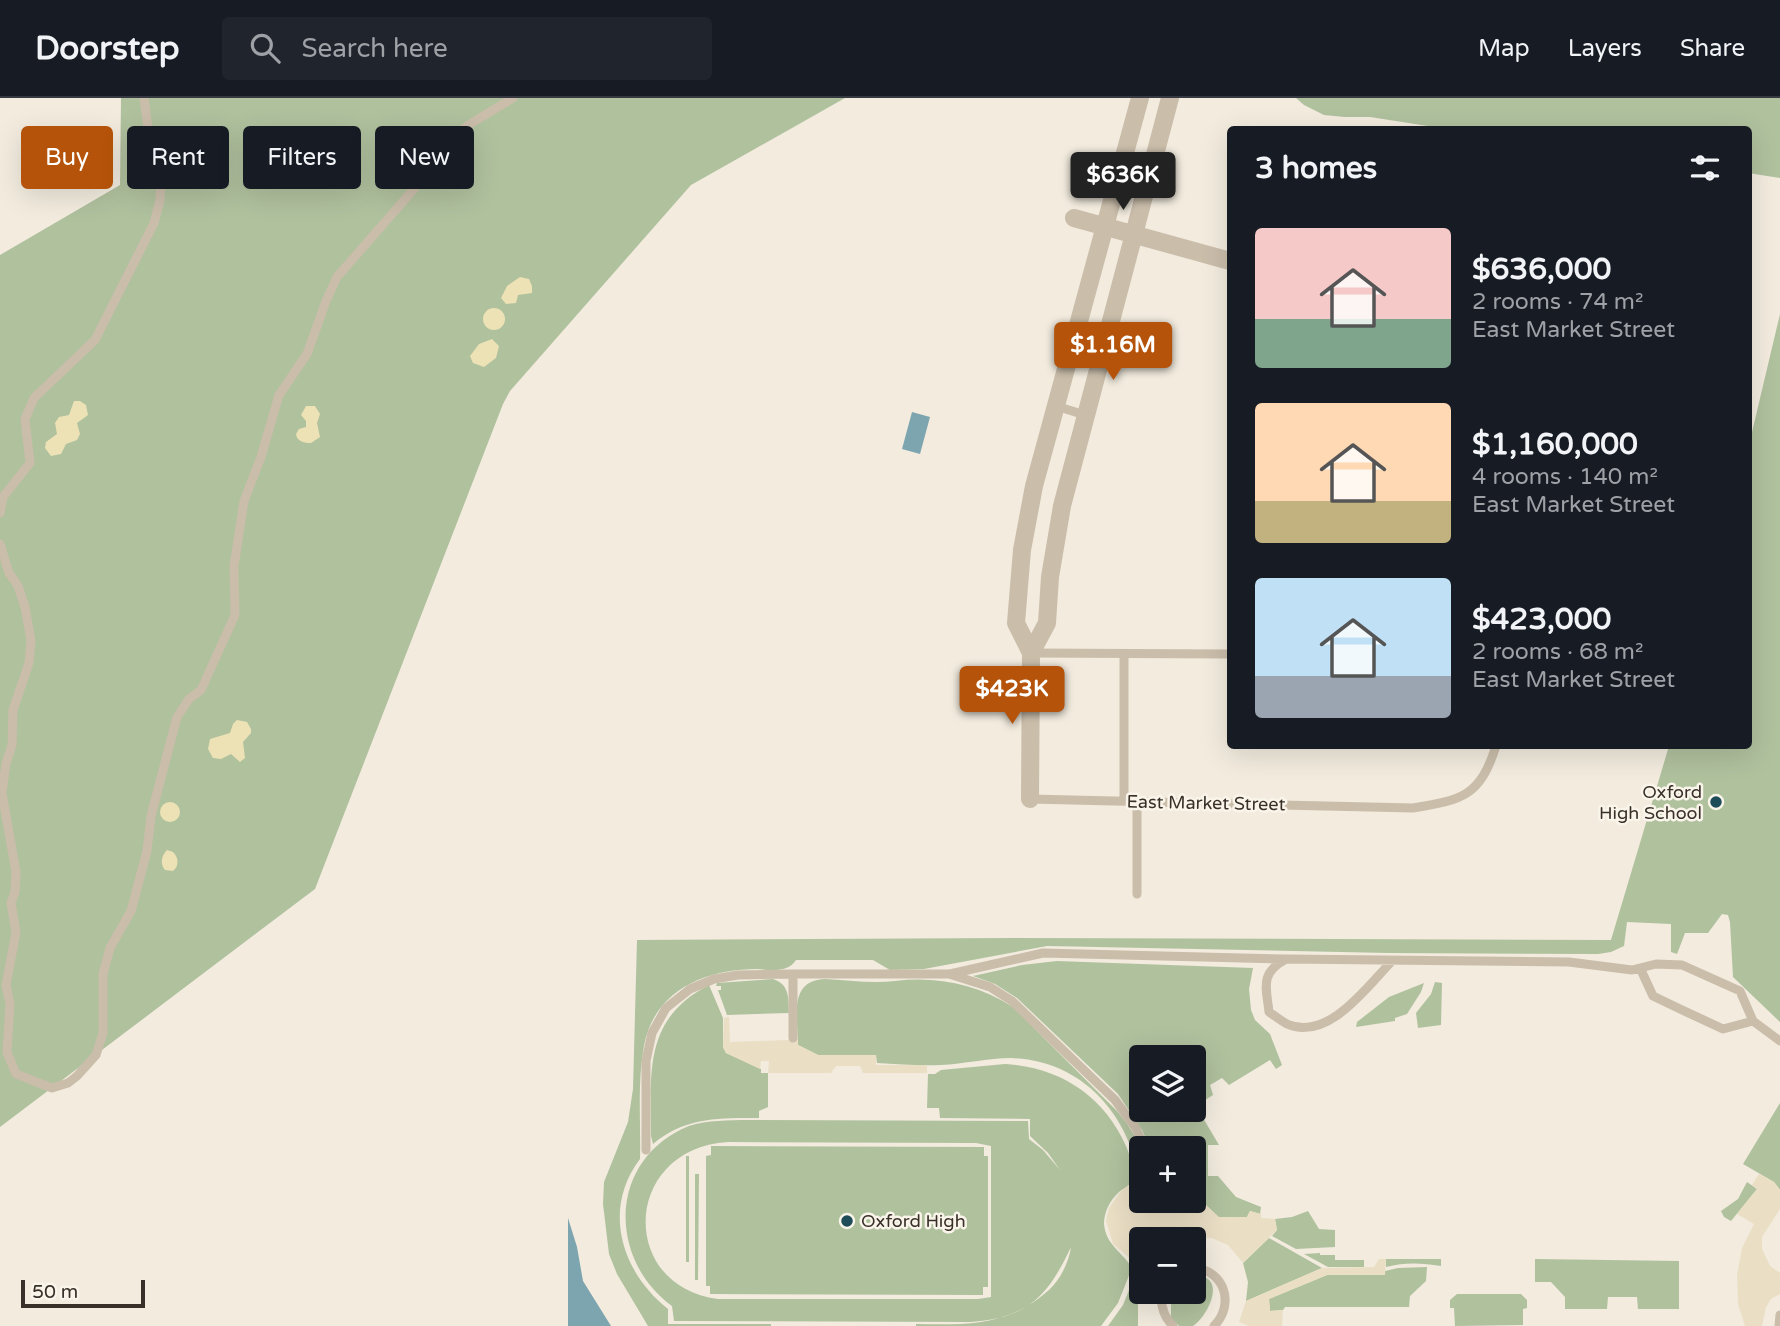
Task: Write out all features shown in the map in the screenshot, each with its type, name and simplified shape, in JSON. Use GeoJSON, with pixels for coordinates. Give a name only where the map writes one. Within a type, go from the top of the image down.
{"type":"FeatureCollection","features":[{"type":"Feature","properties":{"kind":"street","name":"East Market Street"},"geometry":{"type":"LineString","coordinates":[[1030,799],[1031,653],[1016,623],[1028,514],[1140,98]]}},
{"type":"Feature","properties":{"kind":"street","name":"East Market Street"},"geometry":{"type":"LineString","coordinates":[[1031,653],[1047,624],[1055,541],[1085,415],[1170,98]]}},
{"type":"Feature","properties":{"kind":"street"},"geometry":{"type":"LineString","coordinates":[[1074,218],[1227,260]]}},
{"type":"Feature","properties":{"kind":"lane"},"geometry":{"type":"LineString","coordinates":[[0,513],[3,497],[30,463],[25,419],[34,398],[96,340],[154,223],[160,200],[161,175],[148,128],[144,98]]}},
{"type":"Feature","properties":{"kind":"lane"},"geometry":{"type":"LineString","coordinates":[[0,544],[9,573],[18,586],[25,607],[31,640],[29,663],[13,710],[12,745],[2,793],[2,808],[16,872],[15,892],[11,903],[16,933],[6,985],[10,1003],[7,1052],[16,1074],[52,1088],[68,1083],[96,1055],[103,1033],[103,974],[110,948],[131,911],[147,851],[151,816],[177,717],[190,699],[201,690],[234,615],[234,566],[244,501],[279,395],[307,354],[337,277],[421,181],[451,139],[513,98]]}},
{"type":"Feature","properties":{"kind":"lane"},"geometry":{"type":"LineString","coordinates":[[1056,406],[1085,415]]}},
{"type":"Feature","properties":{"kind":"lane"},"geometry":{"type":"LineString","coordinates":[[1031,653],[1227,654]]}},
{"type":"Feature","properties":{"kind":"lane"},"geometry":{"type":"LineString","coordinates":[[1124,654],[1124,801]]}},
{"type":"Feature","properties":{"kind":"lane","name":"East Market Street"},"geometry":{"type":"LineString","coordinates":[[1030,799],[1413,808],[1443,803],[1472,792],[1489,769],[1495,749]]}},
{"type":"Feature","properties":{"kind":"lane"},"geometry":{"type":"LineString","coordinates":[[1137,802],[1137,894]]}},
{"type":"Feature","properties":{"kind":"lane"},"geometry":{"type":"LineString","coordinates":[[646,1150],[646,1061],[652,1033],[666,1008],[690,989],[714,979],[738,975],[949,974],[1043,953],[1569,962],[1632,970],[1656,964],[1682,965],[1740,991],[1753,1021],[1780,1041]]}},
{"type":"Feature","properties":{"kind":"lane"},"geometry":{"type":"LineString","coordinates":[[1286,959],[1272,967],[1265,983],[1269,1012],[1288,1025],[1316,1027],[1345,1011],[1392,961]]}},
{"type":"Feature","properties":{"kind":"lane"},"geometry":{"type":"LineString","coordinates":[[1640,968],[1653,996],[1680,1009],[1723,1029],[1753,1021]]}},
{"type":"Feature","properties":{"kind":"lane"},"geometry":{"type":"LineString","coordinates":[[793,974],[793,1038]]}},
{"type":"Feature","properties":{"kind":"lane"},"geometry":{"type":"LineString","coordinates":[[949,974],[990,987],[1012,1000],[1115,1100],[1139,1136]]}},
{"type":"Feature","properties":{"kind":"lane"},"geometry":{"type":"LineString","coordinates":[[1206,1271],[1223,1286],[1226,1307],[1214,1326]]}},
{"type":"Feature","properties":{"kind":"lane"},"geometry":{"type":"LineString","coordinates":[[1163,1304],[1163,1312],[1173,1326]]}},
{"type":"Feature","properties":{"kind":"lane"},"geometry":{"type":"LineString","coordinates":[[1779,1326],[1780,1315]]}},
{"type":"Feature","properties":{"kind":"green space"},"geometry":{"type":"Polygon","coordinates":[[[121,98],[845,98],[691,185],[510,391],[315,889],[0,1127],[0,255],[120,185],[121,98]]]}},
{"type":"Feature","properties":{"kind":"green space"},"geometry":{"type":"Polygon","coordinates":[[[1296,98],[1780,98],[1780,178],[1752,174],[1752,126],[1428,126],[1370,117],[1324,115],[1296,98]]]}},
{"type":"Feature","properties":{"kind":"green space"},"geometry":{"type":"Polygon","coordinates":[[[1780,314],[1780,1022],[1733,977],[1730,922],[1728,915],[1722,914],[1708,933],[1685,933],[1677,954],[1671,952],[1671,924],[1627,922],[1624,946],[1598,954],[1047,946],[924,969],[890,970],[873,960],[796,960],[779,970],[719,973],[685,986],[659,1010],[650,1027],[644,1046],[641,1074],[640,1159],[628,1178],[622,1198],[622,1239],[638,1277],[668,1309],[668,1324],[771,1326],[648,1326],[617,1274],[609,1254],[603,1204],[604,1182],[628,1122],[633,1089],[637,940],[1611,940],[1668,749],[1752,749],[1752,432],[1780,314]]]}},
{"type":"Feature","properties":{"kind":"green space"},"geometry":{"type":"Polygon","coordinates":[[[1057,961],[1253,968],[1249,989],[1251,1010],[1255,1020],[1270,1034],[1282,1065],[1276,1069],[1270,1060],[1229,1085],[1222,1078],[1210,1085],[1213,1095],[1206,1100],[1206,1045],[1129,1045],[1129,1110],[1118,1094],[1017,998],[995,984],[973,976],[1022,965],[1057,961]]]}},
{"type":"Feature","properties":{"kind":"green space"},"geometry":{"type":"Polygon","coordinates":[[[773,979],[785,988],[789,1013],[727,1015],[718,990],[721,990],[721,986],[716,986],[717,983],[773,979]]]}},
{"type":"Feature","properties":{"kind":"green space"},"geometry":{"type":"Polygon","coordinates":[[[813,981],[941,981],[971,987],[999,999],[1013,1007],[1117,1111],[1134,1136],[1129,1136],[1129,1143],[1111,1110],[1096,1093],[1078,1079],[1058,1068],[1036,1061],[1011,1058],[917,1065],[877,1063],[876,1055],[818,1055],[798,1045],[797,1013],[800,994],[805,986],[813,981]]]}},
{"type":"Feature","properties":{"kind":"green space"},"geometry":{"type":"Polygon","coordinates":[[[1435,982],[1442,983],[1441,1025],[1418,1028],[1416,1013],[1431,994],[1435,982]]]}},
{"type":"Feature","properties":{"kind":"green space"},"geometry":{"type":"Polygon","coordinates":[[[1424,983],[1407,1014],[1395,1018],[1395,1021],[1356,1027],[1357,1022],[1389,997],[1424,983]]]}},
{"type":"Feature","properties":{"kind":"green space"},"geometry":{"type":"Polygon","coordinates":[[[709,985],[723,1018],[723,1047],[726,1053],[761,1069],[761,1073],[768,1073],[768,1107],[759,1111],[759,1118],[716,1119],[690,1124],[665,1135],[653,1144],[651,1090],[655,1049],[672,1014],[709,985]]]}},
{"type":"Feature","properties":{"kind":"green space"},"geometry":{"type":"Polygon","coordinates":[[[1005,1064],[1025,1066],[1062,1078],[1093,1099],[1117,1128],[1126,1146],[1129,1155],[1129,1185],[1110,1202],[1104,1224],[1111,1243],[1129,1264],[1129,1276],[1118,1303],[1101,1326],[916,1326],[990,1320],[674,1321],[672,1306],[651,1287],[637,1264],[628,1239],[626,1214],[630,1189],[640,1165],[658,1145],[682,1129],[703,1122],[1028,1121],[1029,1139],[1043,1150],[1060,1170],[1048,1153],[1030,1136],[1030,1119],[940,1118],[939,1108],[927,1108],[928,1074],[941,1070],[1005,1064]],[[728,1142],[693,1150],[668,1167],[652,1191],[646,1218],[649,1245],[662,1270],[685,1289],[718,1299],[991,1297],[991,1146],[976,1143],[728,1142]],[[1071,1247],[1054,1279],[1027,1306],[1034,1302],[1049,1290],[1057,1281],[1066,1265],[1071,1247]]]}},
{"type":"Feature","properties":{"kind":"green space"},"geometry":{"type":"Polygon","coordinates":[[[1780,1103],[1780,1190],[1774,1182],[1743,1164],[1780,1103]]]}},
{"type":"Feature","properties":{"kind":"green space"},"geometry":{"type":"Polygon","coordinates":[[[1137,1122],[1205,1122],[1219,1145],[1208,1145],[1208,1176],[1218,1176],[1236,1197],[1261,1207],[1260,1214],[1250,1211],[1247,1217],[1218,1217],[1206,1205],[1206,1136],[1145,1136],[1137,1122]]]}},
{"type":"Feature","properties":{"kind":"green space","name":"Oxford High"},"geometry":{"type":"Polygon","coordinates":[[[711,1146],[984,1147],[984,1156],[988,1156],[988,1287],[983,1287],[983,1295],[710,1294],[710,1286],[706,1286],[706,1156],[711,1155],[711,1146]]]}},
{"type":"Feature","properties":{"kind":"green space"},"geometry":{"type":"Polygon","coordinates":[[[686,1156],[689,1156],[689,1262],[686,1262],[686,1156]]]}},
{"type":"Feature","properties":{"kind":"green space"},"geometry":{"type":"Polygon","coordinates":[[[695,1174],[699,1174],[698,1280],[695,1280],[695,1174]]]}},
{"type":"Feature","properties":{"kind":"green space"},"geometry":{"type":"Polygon","coordinates":[[[1747,1182],[1757,1189],[1731,1221],[1724,1217],[1721,1211],[1738,1199],[1747,1182]]]}},
{"type":"Feature","properties":{"kind":"green space"},"geometry":{"type":"Polygon","coordinates":[[[1308,1211],[1319,1229],[1335,1230],[1335,1247],[1296,1249],[1272,1236],[1277,1230],[1275,1219],[1308,1211]]]}},
{"type":"Feature","properties":{"kind":"green space"},"geometry":{"type":"Polygon","coordinates":[[[1269,1238],[1322,1268],[1246,1301],[1248,1282],[1243,1263],[1269,1238]]]}},
{"type":"Feature","properties":{"kind":"green space"},"geometry":{"type":"Polygon","coordinates":[[[1304,1254],[1335,1255],[1335,1260],[1364,1260],[1364,1267],[1328,1267],[1304,1254]]]}},
{"type":"Feature","properties":{"kind":"green space"},"geometry":{"type":"Polygon","coordinates":[[[1386,1259],[1441,1259],[1441,1266],[1400,1264],[1386,1267],[1386,1259]]]}},
{"type":"Feature","properties":{"kind":"green space"},"geometry":{"type":"Polygon","coordinates":[[[1535,1259],[1679,1261],[1679,1309],[1638,1309],[1637,1297],[1608,1297],[1607,1309],[1565,1309],[1565,1297],[1551,1282],[1535,1282],[1535,1259]]]}},
{"type":"Feature","properties":{"kind":"green space"},"geometry":{"type":"Polygon","coordinates":[[[1427,1267],[1426,1281],[1410,1296],[1409,1307],[1285,1307],[1283,1310],[1270,1311],[1269,1299],[1327,1275],[1385,1275],[1385,1271],[1398,1268],[1427,1267]]]}},
{"type":"Feature","properties":{"kind":"green space"},"geometry":{"type":"Polygon","coordinates":[[[1206,1278],[1210,1281],[1212,1296],[1199,1321],[1193,1326],[1179,1326],[1171,1318],[1171,1304],[1206,1304],[1206,1278]]]}},
{"type":"Feature","properties":{"kind":"green space"},"geometry":{"type":"Polygon","coordinates":[[[1129,1290],[1129,1304],[1138,1304],[1138,1326],[1108,1326],[1123,1305],[1129,1290]]]}},
{"type":"Feature","properties":{"kind":"green space"},"geometry":{"type":"Polygon","coordinates":[[[1457,1294],[1521,1294],[1527,1300],[1527,1308],[1523,1309],[1523,1325],[1455,1326],[1454,1308],[1450,1308],[1450,1300],[1457,1294]]]}},
{"type":"Feature","properties":{"kind":"sand"},"geometry":{"type":"Polygon","coordinates":[[[520,277],[529,279],[532,293],[518,295],[516,303],[506,304],[501,298],[507,286],[520,277]]]}},
{"type":"Feature","properties":{"kind":"sand"},"geometry":{"type":"Polygon","coordinates":[[[494,308],[502,311],[505,319],[502,327],[494,330],[486,327],[483,319],[486,311],[494,308]]]}},
{"type":"Feature","properties":{"kind":"sand"},"geometry":{"type":"Polygon","coordinates":[[[492,339],[499,346],[496,358],[484,367],[473,363],[470,356],[479,344],[492,339]]]}},
{"type":"Feature","properties":{"kind":"sand"},"geometry":{"type":"Polygon","coordinates":[[[74,401],[86,405],[88,415],[77,423],[80,434],[77,440],[66,444],[61,454],[51,456],[45,448],[46,442],[57,434],[55,423],[59,417],[69,415],[74,401]]]}},
{"type":"Feature","properties":{"kind":"sand"},"geometry":{"type":"Polygon","coordinates":[[[306,406],[315,406],[320,414],[317,423],[320,437],[311,443],[300,440],[296,434],[299,429],[306,427],[306,421],[301,415],[306,406]]]}},
{"type":"Feature","properties":{"kind":"sand"},"geometry":{"type":"Polygon","coordinates":[[[237,720],[247,722],[251,729],[243,742],[245,758],[240,762],[231,754],[221,759],[213,758],[208,749],[210,739],[230,733],[237,720]]]}},
{"type":"Feature","properties":{"kind":"sand"},"geometry":{"type":"Polygon","coordinates":[[[170,802],[177,805],[180,812],[177,819],[170,822],[163,819],[160,812],[163,805],[170,802]]]}},
{"type":"Feature","properties":{"kind":"sand"},"geometry":{"type":"Polygon","coordinates":[[[167,850],[173,852],[177,859],[173,871],[165,870],[162,865],[162,857],[167,850]]]}},
{"type":"Feature","properties":{"kind":"shaded area"},"geometry":{"type":"Polygon","coordinates":[[[729,1017],[730,1042],[798,1038],[798,1045],[818,1055],[876,1055],[876,1065],[927,1065],[927,1073],[863,1073],[860,1066],[836,1066],[831,1073],[768,1073],[769,1061],[761,1061],[760,1069],[726,1053],[723,1047],[724,1018],[729,1017]]]}},
{"type":"Feature","properties":{"kind":"shaded area"},"geometry":{"type":"Polygon","coordinates":[[[1759,1174],[1774,1182],[1780,1190],[1780,1209],[1762,1237],[1762,1249],[1770,1266],[1780,1273],[1780,1294],[1771,1299],[1766,1307],[1762,1326],[1745,1326],[1738,1304],[1737,1275],[1742,1248],[1754,1224],[1737,1214],[1757,1189],[1752,1185],[1759,1174]]]}},
{"type":"Feature","properties":{"kind":"shaded area"},"geometry":{"type":"Polygon","coordinates":[[[1129,1185],[1129,1213],[1206,1213],[1206,1205],[1219,1217],[1247,1217],[1250,1211],[1261,1214],[1261,1218],[1275,1219],[1277,1230],[1243,1263],[1228,1245],[1206,1238],[1206,1227],[1129,1227],[1129,1257],[1113,1244],[1106,1221],[1109,1208],[1129,1185]]]}},
{"type":"Feature","properties":{"kind":"shaded area"},"geometry":{"type":"Polygon","coordinates":[[[1379,1259],[1386,1259],[1385,1275],[1327,1275],[1269,1299],[1270,1311],[1283,1310],[1282,1326],[1249,1326],[1239,1322],[1246,1301],[1322,1268],[1374,1267],[1379,1259]]]}},
{"type":"Feature","properties":{"kind":"water"},"geometry":{"type":"Polygon","coordinates":[[[912,412],[930,417],[920,454],[902,449],[912,412]]]}},
{"type":"Feature","properties":{"kind":"water"},"geometry":{"type":"Polygon","coordinates":[[[568,1218],[583,1281],[611,1326],[568,1326],[568,1218]]]}},
{"type":"Feature","properties":{"kind":"place","name":"Oxford High School"},"geometry":{"type":"Point","coordinates":[1716,802]}},
{"type":"Feature","properties":{"kind":"place","name":"Oxford High"},"geometry":{"type":"Point","coordinates":[847,1221]}}]}
